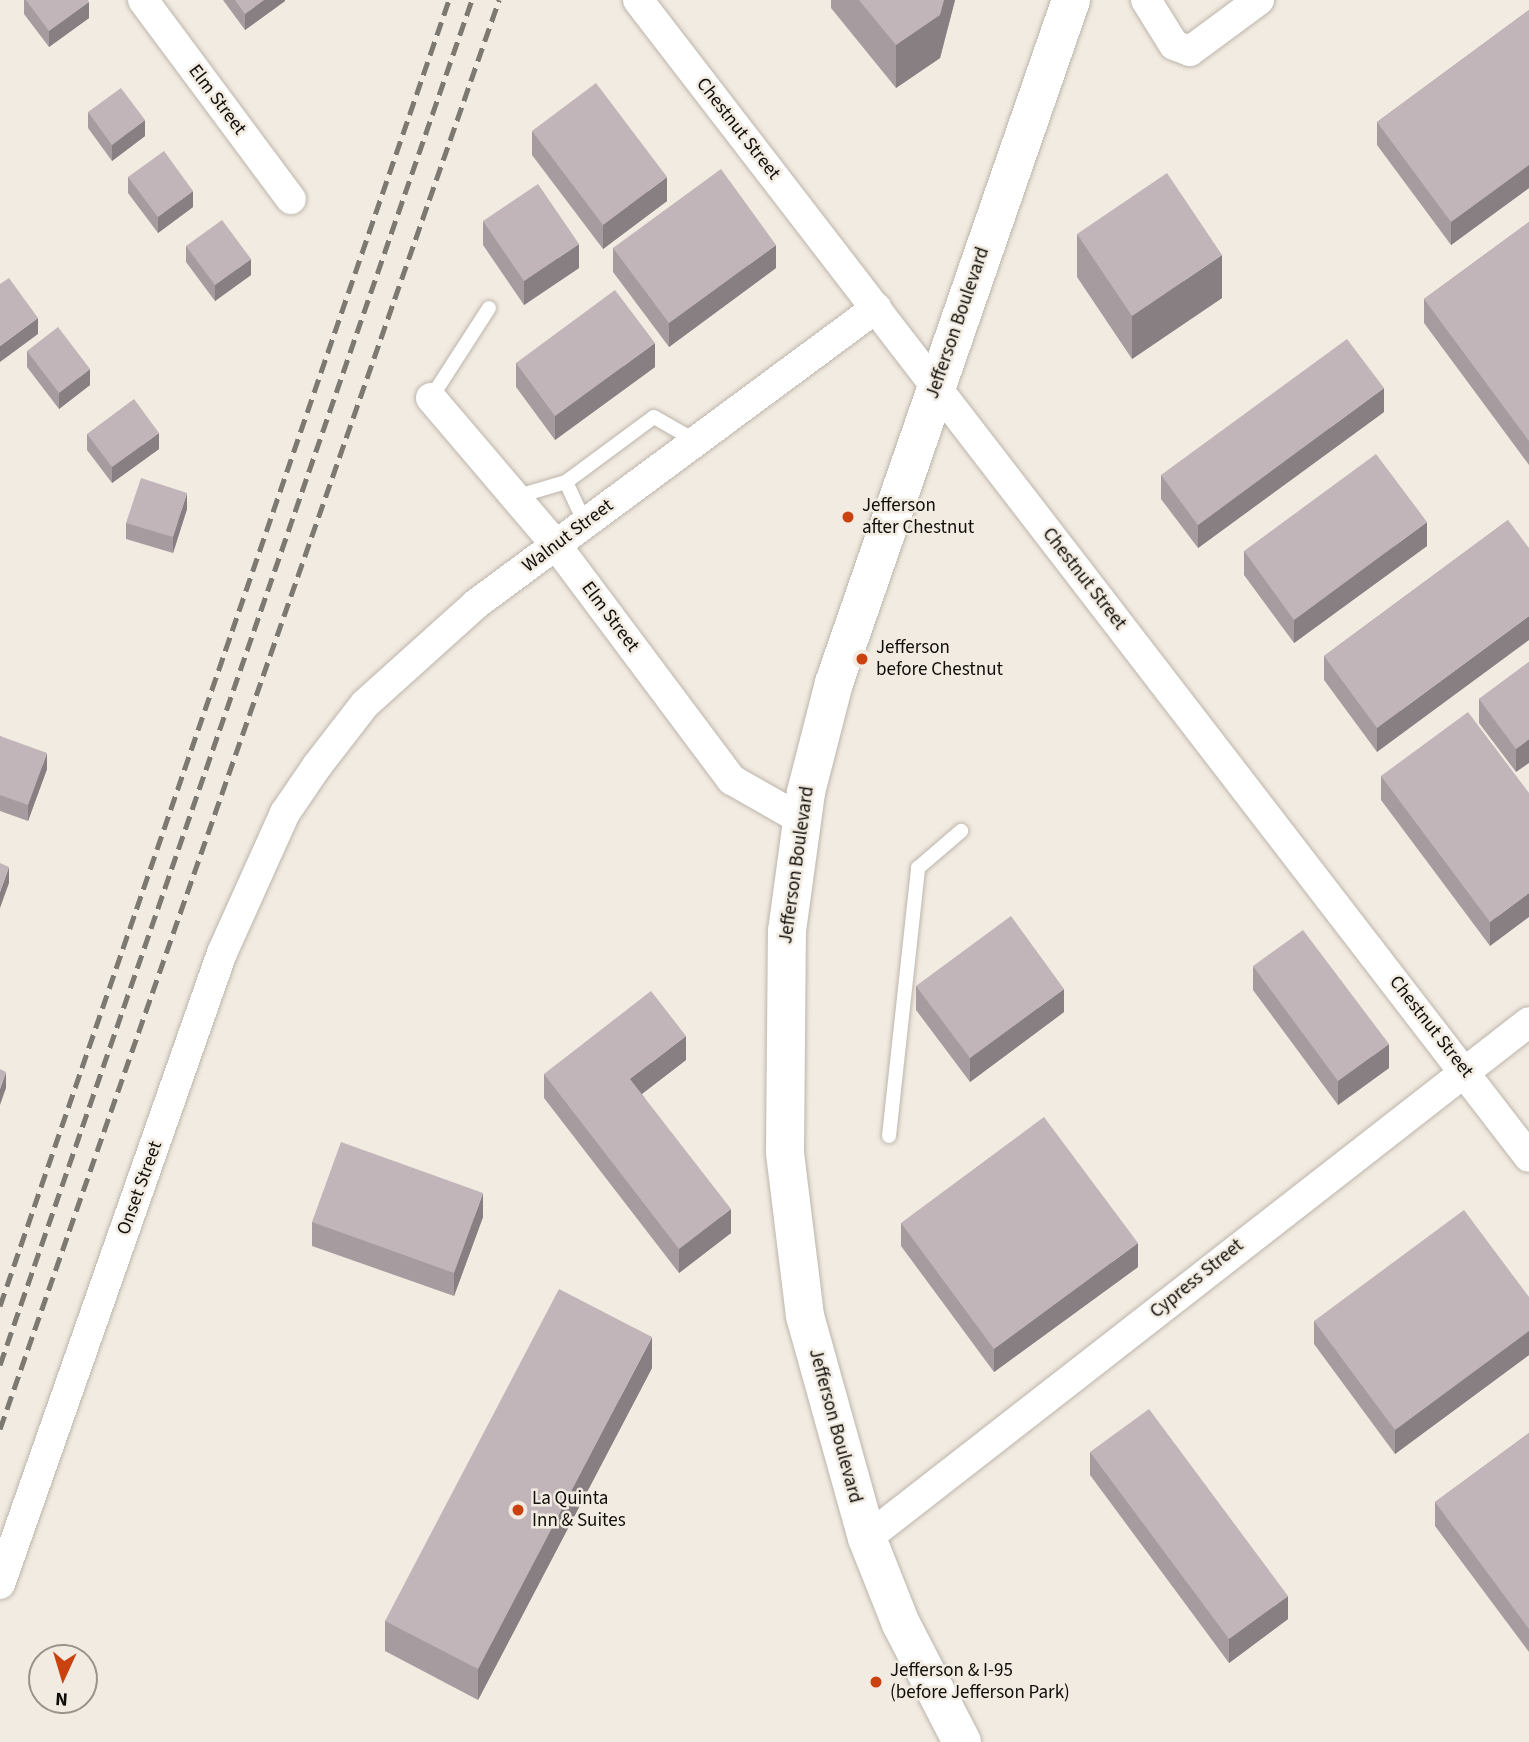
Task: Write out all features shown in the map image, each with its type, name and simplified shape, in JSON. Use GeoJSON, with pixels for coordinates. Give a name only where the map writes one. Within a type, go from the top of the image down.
{"type":"FeatureCollection","features":[{"type":"Feature","properties":{"kind":"main road","name":"Jefferson Boulevard"},"geometry":{"type":"LineString","coordinates":[[962,1742],[901,1624],[867,1538],[829,1418],[789,1210],[783,996],[802,820],[851,629],[1071,0]]}},
{"type":"Feature","properties":{"kind":"street","name":"Elm Street"},"geometry":{"type":"LineString","coordinates":[[143,0],[291,199]]}},
{"type":"Feature","properties":{"kind":"street","name":"Chestnut Street"},"geometry":{"type":"LineString","coordinates":[[638,0],[1529,1157]]}},
{"type":"Feature","properties":{"kind":"street"},"geometry":{"type":"LineString","coordinates":[[1146,0],[1174,46],[1190,51],[1259,0]]}},
{"type":"Feature","properties":{"kind":"street","name":"Walnut Street"},"geometry":{"type":"LineString","coordinates":[[296,800],[348,723],[382,687],[556,545],[694,440],[876,308]]}},
{"type":"Feature","properties":{"kind":"street","name":"Elm Street"},"geometry":{"type":"LineString","coordinates":[[431,398],[556,545],[732,780],[802,820]]}},
{"type":"Feature","properties":{"kind":"street","name":"Onset Street"},"geometry":{"type":"LineString","coordinates":[[0,1584],[222,953],[296,800]]}},
{"type":"Feature","properties":{"kind":"street","name":"Cypress Street"},"geometry":{"type":"LineString","coordinates":[[867,1538],[1529,1022]]}},
{"type":"Feature","properties":{"kind":"lane"},"geometry":{"type":"LineString","coordinates":[[431,398],[489,308]]}},
{"type":"Feature","properties":{"kind":"lane"},"geometry":{"type":"LineString","coordinates":[[515,497],[566,482],[654,417],[694,440]]}},
{"type":"Feature","properties":{"kind":"lane"},"geometry":{"type":"LineString","coordinates":[[566,482],[585,523]]}},
{"type":"Feature","properties":{"kind":"lane"},"geometry":{"type":"LineString","coordinates":[[889,1136],[918,868],[961,831]]}},
{"type":"Feature","properties":{"kind":"building"},"geometry":{"type":"Polygon","coordinates":[[[26,0],[88,0],[89,2],[49,31],[26,0]]]}},
{"type":"Feature","properties":{"kind":"building"},"geometry":{"type":"Polygon","coordinates":[[[235,0],[264,0],[245,14],[235,0]]]}},
{"type":"Feature","properties":{"kind":"building"},"geometry":{"type":"Polygon","coordinates":[[[859,0],[944,0],[940,15],[896,45],[859,0]]]}},
{"type":"Feature","properties":{"kind":"building"},"geometry":{"type":"Polygon","coordinates":[[[1529,10],[1529,165],[1451,222],[1377,122],[1529,10]]]}},
{"type":"Feature","properties":{"kind":"building"},"geometry":{"type":"Polygon","coordinates":[[[596,83],[667,177],[603,225],[532,131],[596,83]]]}},
{"type":"Feature","properties":{"kind":"building"},"geometry":{"type":"Polygon","coordinates":[[[121,88],[145,120],[112,145],[88,112],[121,88]]]}},
{"type":"Feature","properties":{"kind":"building"},"geometry":{"type":"Polygon","coordinates":[[[164,151],[193,191],[158,217],[128,177],[164,151]]]}},
{"type":"Feature","properties":{"kind":"building"},"geometry":{"type":"Polygon","coordinates":[[[721,169],[776,245],[669,323],[613,248],[721,169]]]}},
{"type":"Feature","properties":{"kind":"building"},"geometry":{"type":"Polygon","coordinates":[[[1167,173],[1222,255],[1132,316],[1077,234],[1167,173]]]}},
{"type":"Feature","properties":{"kind":"building"},"geometry":{"type":"Polygon","coordinates":[[[538,184],[579,244],[524,281],[483,221],[538,184]]]}},
{"type":"Feature","properties":{"kind":"building"},"geometry":{"type":"Polygon","coordinates":[[[222,220],[251,259],[215,285],[186,246],[222,220]]]}},
{"type":"Feature","properties":{"kind":"building"},"geometry":{"type":"Polygon","coordinates":[[[1529,222],[1529,441],[1424,299],[1529,222]]]}},
{"type":"Feature","properties":{"kind":"building"},"geometry":{"type":"Polygon","coordinates":[[[9,278],[38,318],[0,346],[0,284],[9,278]]]}},
{"type":"Feature","properties":{"kind":"building"},"geometry":{"type":"Polygon","coordinates":[[[615,290],[655,343],[555,416],[516,363],[615,290]]]}},
{"type":"Feature","properties":{"kind":"building"},"geometry":{"type":"Polygon","coordinates":[[[58,327],[90,369],[59,393],[27,351],[58,327]]]}},
{"type":"Feature","properties":{"kind":"building"},"geometry":{"type":"Polygon","coordinates":[[[1347,339],[1384,388],[1198,525],[1161,475],[1347,339]]]}},
{"type":"Feature","properties":{"kind":"building"},"geometry":{"type":"Polygon","coordinates":[[[134,399],[159,433],[112,467],[87,434],[134,399]]]}},
{"type":"Feature","properties":{"kind":"building"},"geometry":{"type":"Polygon","coordinates":[[[1376,454],[1427,522],[1294,620],[1244,551],[1376,454]]]}},
{"type":"Feature","properties":{"kind":"building"},"geometry":{"type":"Polygon","coordinates":[[[141,478],[187,493],[173,537],[126,523],[141,478]]]}},
{"type":"Feature","properties":{"kind":"building"},"geometry":{"type":"Polygon","coordinates":[[[1508,520],[1529,548],[1529,616],[1377,728],[1324,656],[1508,520]]]}},
{"type":"Feature","properties":{"kind":"building"},"geometry":{"type":"Polygon","coordinates":[[[1529,662],[1529,739],[1516,749],[1479,699],[1529,662]]]}},
{"type":"Feature","properties":{"kind":"building"},"geometry":{"type":"Polygon","coordinates":[[[1468,712],[1529,793],[1529,893],[1490,922],[1381,776],[1468,712]]]}},
{"type":"Feature","properties":{"kind":"building"},"geometry":{"type":"Polygon","coordinates":[[[0,736],[47,753],[28,805],[0,795],[0,736]]]}},
{"type":"Feature","properties":{"kind":"building"},"geometry":{"type":"Polygon","coordinates":[[[0,863],[9,867],[0,892],[0,863]]]}},
{"type":"Feature","properties":{"kind":"building"},"geometry":{"type":"Polygon","coordinates":[[[1011,916],[1064,989],[970,1058],[916,986],[1011,916]]]}},
{"type":"Feature","properties":{"kind":"building"},"geometry":{"type":"Polygon","coordinates":[[[1303,930],[1389,1044],[1338,1081],[1253,966],[1303,930]]]}},
{"type":"Feature","properties":{"kind":"building"},"geometry":{"type":"Polygon","coordinates":[[[651,991],[686,1036],[630,1079],[731,1209],[679,1249],[544,1074],[651,991]]]}},
{"type":"Feature","properties":{"kind":"building"},"geometry":{"type":"Polygon","coordinates":[[[0,1069],[6,1072],[0,1089],[0,1069]]]}},
{"type":"Feature","properties":{"kind":"building"},"geometry":{"type":"Polygon","coordinates":[[[1044,1117],[1138,1243],[994,1349],[901,1223],[1044,1117]]]}},
{"type":"Feature","properties":{"kind":"building"},"geometry":{"type":"Polygon","coordinates":[[[341,1142],[483,1193],[454,1273],[312,1222],[341,1142]]]}},
{"type":"Feature","properties":{"kind":"building"},"geometry":{"type":"Polygon","coordinates":[[[1464,1210],[1529,1297],[1529,1331],[1395,1430],[1314,1321],[1464,1210]]]}},
{"type":"Feature","properties":{"kind":"building","name":"La Quinta Inn & Suites"},"geometry":{"type":"Polygon","coordinates":[[[559,1289],[652,1337],[478,1669],[385,1621],[559,1289]]]}},
{"type":"Feature","properties":{"kind":"building"},"geometry":{"type":"Polygon","coordinates":[[[1149,1409],[1288,1596],[1229,1639],[1090,1452],[1149,1409]]]}},
{"type":"Feature","properties":{"kind":"building"},"geometry":{"type":"Polygon","coordinates":[[[1529,1433],[1529,1629],[1435,1502],[1529,1433]]]}},
{"type":"Feature","properties":{"kind":"railway"},"geometry":{"type":"LineString","coordinates":[[0,1306],[449,0]]}},
{"type":"Feature","properties":{"kind":"railway"},"geometry":{"type":"LineString","coordinates":[[0,1365],[472,0]]}},
{"type":"Feature","properties":{"kind":"railway"},"geometry":{"type":"LineString","coordinates":[[0,1429],[499,0]]}},
{"type":"Feature","properties":{"kind":"place","name":"Jefferson after Chestnut"},"geometry":{"type":"Point","coordinates":[848,517]}},
{"type":"Feature","properties":{"kind":"place","name":"Jefferson before Chestnut"},"geometry":{"type":"Point","coordinates":[862,659]}},
{"type":"Feature","properties":{"kind":"place","name":"La Quinta Inn & Suites"},"geometry":{"type":"Point","coordinates":[518,1510]}},
{"type":"Feature","properties":{"kind":"place","name":"Jefferson & I-95 (before Jefferson Park)"},"geometry":{"type":"Point","coordinates":[876,1682]}}]}
